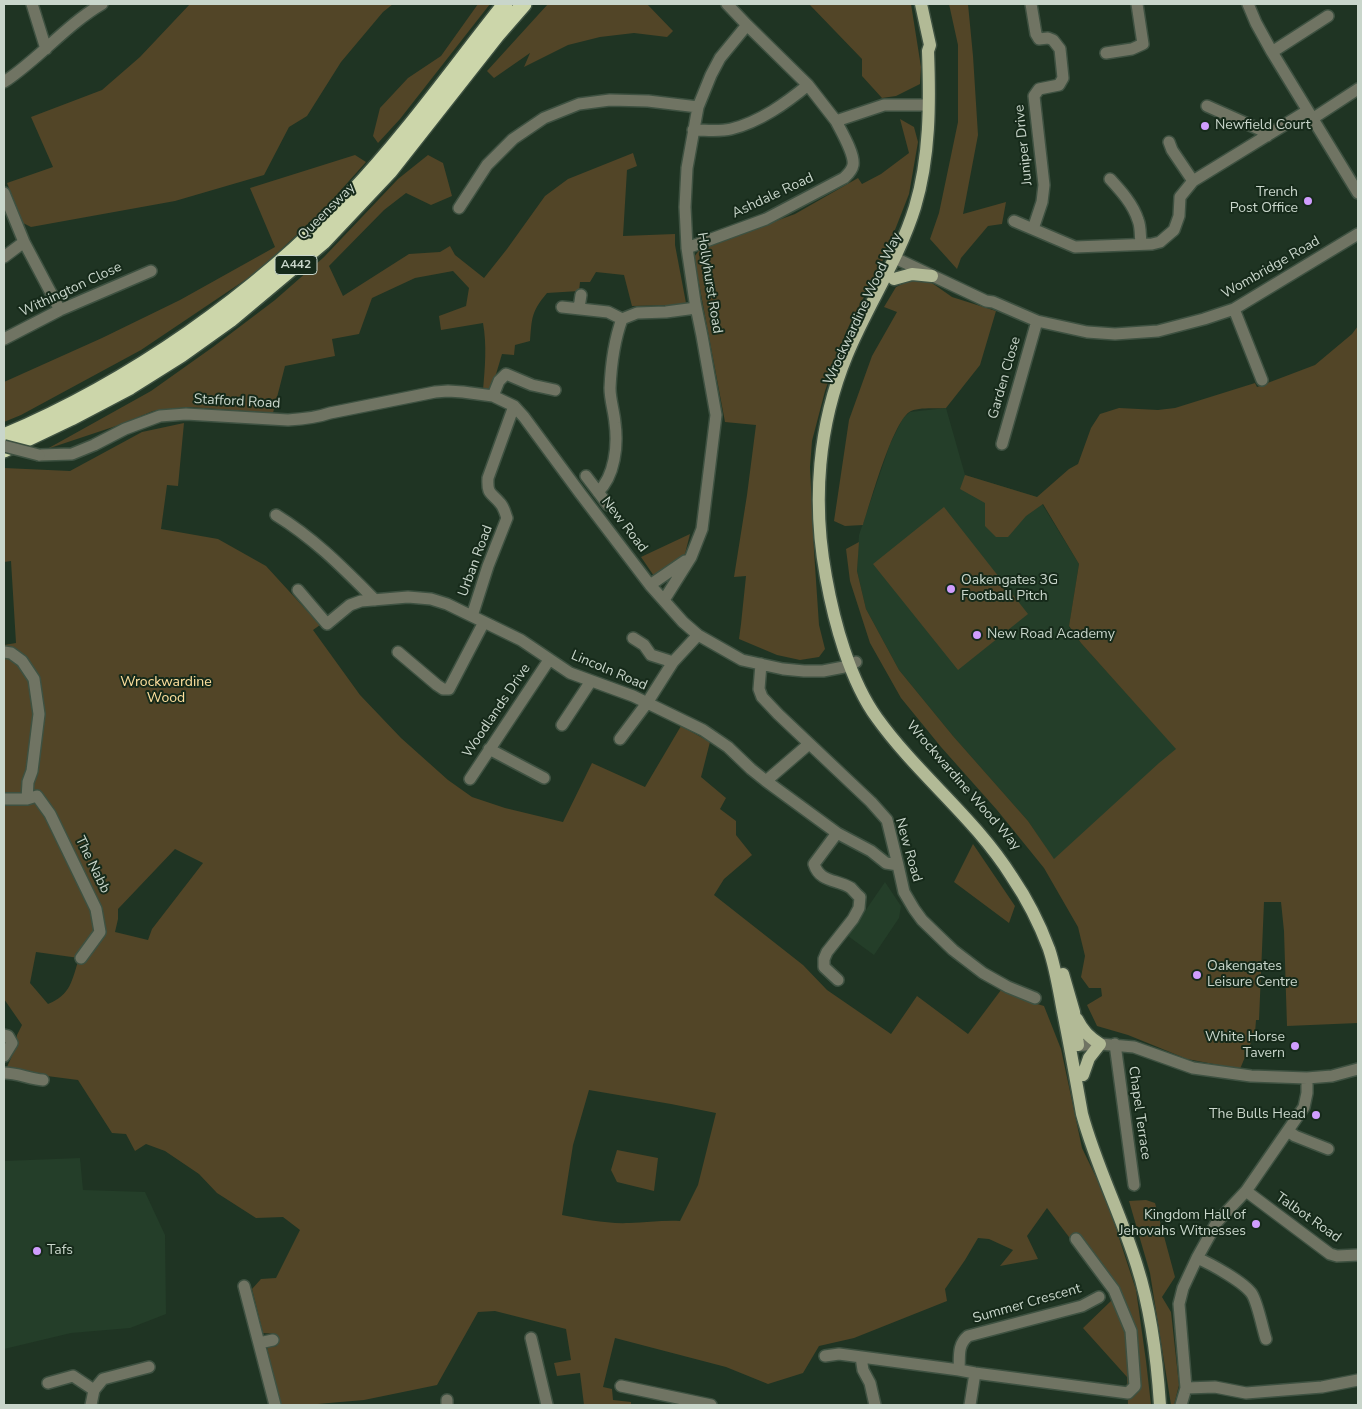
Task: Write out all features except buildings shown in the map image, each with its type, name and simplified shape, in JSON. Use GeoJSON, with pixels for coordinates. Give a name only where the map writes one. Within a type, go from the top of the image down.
{"type":"FeatureCollection","features":[{"type":"Feature","properties":{"kind":"highway","name":"Queensway"},"geometry":{"type":"LineString","coordinates":[[4,436],[68,406],[122,376],[176,342],[229,304],[295,250],[350,195],[388,152],[505,4]]}},
{"type":"Feature","properties":{"kind":"highway","name":"Queensway"},"geometry":{"type":"LineString","coordinates":[[4,450],[130,387],[181,356],[230,320],[323,242],[390,171],[497,35],[524,4]]}},
{"type":"Feature","properties":{"kind":"main road","name":"Wrockwardine Wood Way"},"geometry":{"type":"LineString","coordinates":[[921,4],[930,45],[934,51],[936,69],[935,134],[924,201],[919,220],[848,352],[832,398],[822,441],[819,496],[820,540],[826,577],[836,624],[853,663],[884,716],[921,763],[1001,850],[1016,872],[1049,937],[1069,992],[1074,1012],[1074,1046],[1082,1114],[1142,1284],[1153,1344],[1160,1405]]}},
{"type":"Feature","properties":{"kind":"main road","name":"Wrockwardine Wood Way"},"geometry":{"type":"LineString","coordinates":[[930,45],[928,51],[928,105],[924,163],[915,207],[894,279],[850,365],[832,421],[826,501],[828,539],[835,589],[850,646],[853,674],[875,716],[920,770],[990,845],[1023,895],[1043,934],[1054,967],[1094,1128],[1143,1264],[1158,1334],[1165,1405]]}},
{"type":"Feature","properties":{"kind":"main road"},"geometry":{"type":"LineString","coordinates":[[894,279],[912,274],[932,276]]}},
{"type":"Feature","properties":{"kind":"main road"},"geometry":{"type":"LineString","coordinates":[[1074,1012],[1085,1034],[1100,1044],[1089,1058],[1082,1075]]}},
{"type":"Feature","properties":{"kind":"street"},"geometry":{"type":"LineString","coordinates":[[32,4],[46,48]]}},
{"type":"Feature","properties":{"kind":"street"},"geometry":{"type":"LineString","coordinates":[[4,82],[92,10],[102,4]]}},
{"type":"Feature","properties":{"kind":"street"},"geometry":{"type":"LineString","coordinates":[[727,4],[808,85],[836,121],[884,105],[928,105]]}},
{"type":"Feature","properties":{"kind":"street","name":"Juniper Drive"},"geometry":{"type":"LineString","coordinates":[[1031,4],[1036,34],[1039,39],[1048,38],[1054,40],[1060,49],[1064,78],[1059,86],[1039,89],[1034,96],[1044,185],[1042,202],[1033,229]]}},
{"type":"Feature","properties":{"kind":"street"},"geometry":{"type":"LineString","coordinates":[[1106,53],[1143,44],[1137,4]]}},
{"type":"Feature","properties":{"kind":"street"},"geometry":{"type":"LineString","coordinates":[[1248,4],[1272,52],[1358,193]]}},
{"type":"Feature","properties":{"kind":"street"},"geometry":{"type":"LineString","coordinates":[[1272,52],[1328,16]]}},
{"type":"Feature","properties":{"kind":"street","name":"Hollyhurst Road"},"geometry":{"type":"LineString","coordinates":[[664,600],[691,557],[702,529],[716,415],[687,248],[685,207],[687,168],[698,107],[711,75],[720,58],[746,25]]}},
{"type":"Feature","properties":{"kind":"street"},"geometry":{"type":"LineString","coordinates":[[693,130],[720,130],[743,125],[789,100],[808,85]]}},
{"type":"Feature","properties":{"kind":"street"},"geometry":{"type":"LineString","coordinates":[[1014,221],[1075,247],[1160,242],[1174,230],[1180,197],[1193,181],[1267,136],[1358,89]]}},
{"type":"Feature","properties":{"kind":"street"},"geometry":{"type":"LineString","coordinates":[[460,208],[487,165],[513,139],[544,118],[578,104],[610,100],[648,101],[698,107]]}},
{"type":"Feature","properties":{"kind":"street"},"geometry":{"type":"LineString","coordinates":[[1207,106],[1261,130],[1267,136]]}},
{"type":"Feature","properties":{"kind":"street","name":"Ashdale Road"},"geometry":{"type":"LineString","coordinates":[[687,248],[766,219],[844,178],[849,173],[853,164],[851,153],[836,121]]}},
{"type":"Feature","properties":{"kind":"street"},"geometry":{"type":"LineString","coordinates":[[1169,142],[1172,150],[1193,181]]}},
{"type":"Feature","properties":{"kind":"street"},"geometry":{"type":"LineString","coordinates":[[1110,179],[1133,208],[1139,221],[1141,244]]}},
{"type":"Feature","properties":{"kind":"street"},"geometry":{"type":"LineString","coordinates":[[4,194],[24,242],[60,310]]}},
{"type":"Feature","properties":{"kind":"street","name":"Wombridge Road"},"geometry":{"type":"LineString","coordinates":[[900,256],[932,276],[986,301],[993,302],[1037,321],[1087,332],[1115,334],[1158,331],[1204,320],[1234,308],[1358,234]]}},
{"type":"Feature","properties":{"kind":"street"},"geometry":{"type":"LineString","coordinates":[[4,257],[24,242]]}},
{"type":"Feature","properties":{"kind":"street","name":"Wombridge Road"},"geometry":{"type":"LineString","coordinates":[[900,256],[988,296],[993,302]]}},
{"type":"Feature","properties":{"kind":"street","name":"Withington Close"},"geometry":{"type":"LineString","coordinates":[[4,339],[60,310],[151,271]]}},
{"type":"Feature","properties":{"kind":"street"},"geometry":{"type":"LineString","coordinates":[[579,308],[581,295]]}},
{"type":"Feature","properties":{"kind":"street"},"geometry":{"type":"LineString","coordinates":[[562,307],[608,312],[622,319],[638,314],[696,308]]}},
{"type":"Feature","properties":{"kind":"street"},"geometry":{"type":"LineString","coordinates":[[1234,308],[1262,380]]}},
{"type":"Feature","properties":{"kind":"street"},"geometry":{"type":"LineString","coordinates":[[598,492],[605,485],[612,471],[617,437],[610,388],[616,334],[622,319]]}},
{"type":"Feature","properties":{"kind":"street","name":"Garden Close"},"geometry":{"type":"LineString","coordinates":[[1002,444],[1037,321]]}},
{"type":"Feature","properties":{"kind":"street"},"geometry":{"type":"LineString","coordinates":[[493,396],[499,382],[506,374],[532,385],[555,390]]}},
{"type":"Feature","properties":{"kind":"street","name":"Stafford Road"},"geometry":{"type":"LineString","coordinates":[[4,446],[40,455],[72,454],[126,429],[160,416],[186,414],[288,420],[304,419],[434,392],[475,394]]}},
{"type":"Feature","properties":{"kind":"street","name":"New Road"},"geometry":{"type":"LineString","coordinates":[[475,394],[493,396],[514,406],[650,585],[683,622],[698,635],[742,660],[784,669],[815,672],[844,667],[853,663]]}},
{"type":"Feature","properties":{"kind":"street","name":"Urban Road"},"geometry":{"type":"LineString","coordinates":[[472,616],[488,566],[507,518],[501,503],[489,493],[488,478],[514,406]]}},
{"type":"Feature","properties":{"kind":"street"},"geometry":{"type":"LineString","coordinates":[[586,476],[608,505]]}},
{"type":"Feature","properties":{"kind":"street"},"geometry":{"type":"LineString","coordinates":[[282,516],[321,547],[375,600]]}},
{"type":"Feature","properties":{"kind":"street"},"geometry":{"type":"LineString","coordinates":[[650,585],[691,557]]}},
{"type":"Feature","properties":{"kind":"street","name":"Lincoln Road"},"geometry":{"type":"LineString","coordinates":[[298,590],[327,624],[350,605],[361,601],[408,597],[430,599],[447,604],[521,640],[570,673],[621,690],[703,730],[718,739],[766,781],[837,833],[871,852],[886,863],[898,865]]}},
{"type":"Feature","properties":{"kind":"street"},"geometry":{"type":"LineString","coordinates":[[398,652],[436,685],[443,689],[449,689],[484,622]]}},
{"type":"Feature","properties":{"kind":"street"},"geometry":{"type":"LineString","coordinates":[[620,739],[673,662],[698,635]]}},
{"type":"Feature","properties":{"kind":"street"},"geometry":{"type":"LineString","coordinates":[[633,638],[644,645],[651,655],[673,662]]}},
{"type":"Feature","properties":{"kind":"street"},"geometry":{"type":"LineString","coordinates":[[4,652],[11,653],[22,661],[34,679],[39,714],[32,771],[28,782],[26,799]]}},
{"type":"Feature","properties":{"kind":"street","name":"Woodlands Drive"},"geometry":{"type":"LineString","coordinates":[[470,780],[489,748],[549,660]]}},
{"type":"Feature","properties":{"kind":"street","name":"New Road"},"geometry":{"type":"LineString","coordinates":[[761,664],[759,689],[762,697],[887,820],[906,897],[914,910],[936,934],[983,973],[1008,987],[1035,998]]}},
{"type":"Feature","properties":{"kind":"street"},"geometry":{"type":"LineString","coordinates":[[562,725],[591,681]]}},
{"type":"Feature","properties":{"kind":"street"},"geometry":{"type":"LineString","coordinates":[[766,781],[809,744]]}},
{"type":"Feature","properties":{"kind":"street"},"geometry":{"type":"LineString","coordinates":[[489,748],[544,778]]}},
{"type":"Feature","properties":{"kind":"street","name":"The Nabb"},"geometry":{"type":"LineString","coordinates":[[4,799],[26,799],[38,796],[50,814],[96,909],[100,932],[81,958]]}},
{"type":"Feature","properties":{"kind":"street"},"geometry":{"type":"LineString","coordinates":[[837,833],[814,864],[816,872],[851,888],[860,897],[859,908],[853,919],[827,952],[824,959],[824,967],[838,980]]}},
{"type":"Feature","properties":{"kind":"street"},"geometry":{"type":"LineString","coordinates":[[4,1035],[8,1036],[12,1044],[4,1056]]}},
{"type":"Feature","properties":{"kind":"street"},"geometry":{"type":"LineString","coordinates":[[1074,1046],[1115,1044],[1143,1050],[1193,1068],[1251,1076],[1307,1078],[1332,1076],[1358,1069]]}},
{"type":"Feature","properties":{"kind":"street","name":"Chapel Terrace"},"geometry":{"type":"LineString","coordinates":[[1115,1044],[1134,1185]]}},
{"type":"Feature","properties":{"kind":"street"},"geometry":{"type":"LineString","coordinates":[[4,1073],[43,1080]]}},
{"type":"Feature","properties":{"kind":"street"},"geometry":{"type":"LineString","coordinates":[[1181,1405],[1186,1388],[1179,1304],[1183,1288],[1217,1222],[1246,1191],[1304,1107],[1307,1093],[1307,1078]]}},
{"type":"Feature","properties":{"kind":"street"},"geometry":{"type":"LineString","coordinates":[[1288,1132],[1328,1149]]}},
{"type":"Feature","properties":{"kind":"street","name":"Talbot Road"},"geometry":{"type":"LineString","coordinates":[[1246,1191],[1330,1254],[1358,1256]]}},
{"type":"Feature","properties":{"kind":"street"},"geometry":{"type":"LineString","coordinates":[[825,1356],[839,1354],[1128,1393],[1135,1386],[1131,1331],[1114,1290],[1076,1239]]}},
{"type":"Feature","properties":{"kind":"street"},"geometry":{"type":"LineString","coordinates":[[1197,1258],[1220,1270],[1252,1294],[1266,1339]]}},
{"type":"Feature","properties":{"kind":"street"},"geometry":{"type":"LineString","coordinates":[[244,1286],[275,1405]]}},
{"type":"Feature","properties":{"kind":"street","name":"Summer Crescent"},"geometry":{"type":"LineString","coordinates":[[959,1370],[962,1341],[968,1336],[1082,1306],[1099,1297]]}},
{"type":"Feature","properties":{"kind":"street"},"geometry":{"type":"LineString","coordinates":[[531,1338],[547,1405]]}},
{"type":"Feature","properties":{"kind":"street"},"geometry":{"type":"LineString","coordinates":[[259,1343],[273,1340]]}},
{"type":"Feature","properties":{"kind":"street"},"geometry":{"type":"LineString","coordinates":[[861,1357],[863,1370],[870,1383],[875,1405]]}},
{"type":"Feature","properties":{"kind":"street"},"geometry":{"type":"LineString","coordinates":[[91,1405],[94,1390],[103,1379],[149,1367]]}},
{"type":"Feature","properties":{"kind":"street"},"geometry":{"type":"LineString","coordinates":[[970,1405],[975,1373]]}},
{"type":"Feature","properties":{"kind":"street"},"geometry":{"type":"LineString","coordinates":[[48,1383],[74,1376],[94,1390]]}},
{"type":"Feature","properties":{"kind":"street"},"geometry":{"type":"LineString","coordinates":[[1186,1388],[1215,1387],[1246,1393],[1322,1387],[1358,1380]]}},
{"type":"Feature","properties":{"kind":"street"},"geometry":{"type":"LineString","coordinates":[[621,1386],[705,1405]]}},
{"type":"Feature","properties":{"kind":"street"},"geometry":{"type":"LineString","coordinates":[[1246,1393],[1247,1405]]}},
{"type":"Feature","properties":{"kind":"shaded area","name":"New Road Academy"},"geometry":{"type":"Polygon","coordinates":[[[946,408],[965,475],[1037,497],[1042,504],[1079,564],[1069,627],[1081,643],[1177,749],[1054,860],[1028,821],[953,736],[899,670],[866,609],[857,571],[859,535],[890,444],[903,418],[910,412],[946,408]]]}},
{"type":"Feature","properties":{"kind":"shaded area"},"geometry":{"type":"Polygon","coordinates":[[[885,882],[901,906],[899,918],[874,955],[848,936],[885,882]]]}},
{"type":"Feature","properties":{"kind":"shaded area"},"geometry":{"type":"Polygon","coordinates":[[[80,1158],[83,1190],[145,1192],[165,1235],[166,1314],[130,1328],[71,1333],[4,1349],[4,1161],[80,1158]]]}},
{"type":"Feature","properties":{"kind":"green space"},"geometry":{"type":"Polygon","coordinates":[[[190,4],[393,4],[383,12],[341,62],[307,116],[289,127],[264,175],[175,201],[31,227],[23,223],[7,183],[53,167],[31,117],[102,90],[140,57],[190,4]]]}},
{"type":"Feature","properties":{"kind":"green space"},"geometry":{"type":"Polygon","coordinates":[[[478,4],[490,4],[400,119],[378,143],[373,136],[380,108],[408,78],[441,56],[478,4]]]}},
{"type":"Feature","properties":{"kind":"green space"},"geometry":{"type":"Polygon","coordinates":[[[548,4],[647,4],[673,31],[667,37],[634,33],[600,37],[568,45],[524,67],[530,53],[494,78],[487,71],[548,4]]]}},
{"type":"Feature","properties":{"kind":"green space"},"geometry":{"type":"Polygon","coordinates":[[[809,4],[911,4],[921,67],[920,84],[896,96],[882,98],[862,76],[862,59],[809,4]]]}},
{"type":"Feature","properties":{"kind":"green space"},"geometry":{"type":"Polygon","coordinates":[[[949,4],[968,4],[973,56],[978,135],[963,214],[1006,202],[1002,224],[988,226],[961,258],[957,269],[930,239],[939,213],[958,122],[958,45],[949,4]]]}},
{"type":"Feature","properties":{"kind":"green space"},"geometry":{"type":"Polygon","coordinates":[[[900,119],[914,127],[918,142],[909,194],[884,258],[846,332],[825,391],[812,441],[810,467],[814,551],[819,625],[825,649],[819,657],[800,660],[777,655],[739,639],[746,576],[734,577],[756,425],[725,422],[694,257],[700,249],[795,214],[858,178],[862,184],[881,174],[909,153],[900,119]]]}},
{"type":"Feature","properties":{"kind":"green space"},"geometry":{"type":"Polygon","coordinates":[[[633,153],[637,166],[627,170],[623,236],[675,234],[675,245],[686,303],[632,306],[624,275],[596,272],[590,282],[580,282],[579,291],[547,293],[533,316],[530,341],[515,345],[514,355],[502,354],[491,391],[483,390],[485,348],[483,323],[441,330],[439,316],[466,306],[469,288],[453,271],[415,278],[372,298],[359,334],[332,339],[335,356],[285,366],[273,413],[189,407],[153,411],[119,425],[47,449],[151,391],[275,300],[324,257],[398,179],[428,155],[443,163],[452,196],[431,205],[406,193],[384,210],[329,266],[343,296],[409,254],[440,252],[450,246],[455,255],[484,278],[545,196],[568,179],[633,153]]]}},
{"type":"Feature","properties":{"kind":"green space"},"geometry":{"type":"Polygon","coordinates":[[[355,155],[366,162],[323,210],[257,272],[141,350],[21,415],[4,422],[4,382],[102,338],[180,300],[275,247],[250,188],[355,155]]]}},
{"type":"Feature","properties":{"kind":"green space"},"geometry":{"type":"Polygon","coordinates":[[[911,280],[932,283],[952,297],[996,311],[980,365],[946,408],[915,410],[904,417],[890,445],[863,525],[845,526],[834,521],[849,420],[872,356],[897,312],[884,307],[896,287],[911,280]]]}},
{"type":"Feature","properties":{"kind":"green space"},"geometry":{"type":"Polygon","coordinates":[[[1358,326],[1358,1023],[1287,1026],[1284,931],[1281,902],[1264,902],[1259,1020],[1256,1020],[1255,1033],[1240,1069],[1187,1059],[1128,1035],[1097,1026],[1087,1005],[1102,996],[1101,988],[1089,988],[1081,977],[1085,956],[1078,927],[1044,868],[901,698],[870,643],[850,581],[846,549],[859,542],[857,571],[866,609],[899,670],[953,736],[1028,821],[1054,859],[1176,749],[1081,643],[1069,626],[1079,564],[1043,504],[1026,516],[1008,537],[996,537],[985,526],[985,503],[960,489],[965,475],[1037,497],[1069,469],[1078,464],[1091,428],[1100,414],[1119,408],[1158,410],[1175,408],[1255,383],[1257,387],[1315,365],[1352,334],[1358,326]]]}},
{"type":"Feature","properties":{"kind":"green space","name":"Wrockwardine Wood"},"geometry":{"type":"Polygon","coordinates":[[[184,423],[178,486],[167,485],[161,529],[218,539],[266,566],[320,625],[313,630],[360,695],[401,738],[448,780],[472,797],[505,808],[563,822],[592,763],[645,787],[681,726],[710,742],[701,777],[726,798],[720,809],[736,821],[736,835],[752,855],[724,879],[714,895],[803,965],[827,990],[891,1034],[917,996],[968,1034],[1001,990],[1044,1006],[1061,1049],[1082,1148],[1106,1198],[1136,1290],[1151,1405],[1128,1405],[1127,1377],[1083,1328],[1112,1300],[1100,1278],[1047,1208],[1027,1236],[1038,1259],[1000,1266],[1013,1250],[989,1239],[978,1238],[945,1289],[947,1301],[854,1338],[819,1346],[803,1373],[768,1384],[726,1367],[615,1338],[603,1387],[612,1389],[613,1400],[631,1402],[631,1405],[584,1405],[580,1373],[557,1376],[554,1363],[571,1360],[566,1329],[495,1311],[478,1312],[437,1385],[364,1400],[306,1405],[279,1405],[267,1347],[277,1346],[276,1334],[263,1333],[252,1289],[261,1279],[276,1278],[300,1230],[283,1217],[256,1218],[217,1193],[199,1174],[165,1151],[146,1144],[135,1151],[126,1134],[112,1133],[78,1080],[47,1076],[7,1067],[22,1025],[4,999],[4,645],[16,643],[11,561],[4,562],[4,468],[70,471],[142,432],[184,423]],[[175,849],[118,909],[115,932],[148,940],[152,929],[203,863],[175,849]],[[36,952],[30,983],[48,1004],[56,1000],[70,986],[79,958],[36,952]],[[589,1090],[573,1145],[562,1215],[612,1223],[680,1221],[698,1185],[716,1113],[589,1090]]]}},
{"type":"Feature","properties":{"kind":"green space","name":"Oakengates 3G Football Pitch"},"geometry":{"type":"Polygon","coordinates":[[[944,507],[1028,614],[958,670],[873,564],[944,507]]]}},
{"type":"Feature","properties":{"kind":"green space"},"geometry":{"type":"Polygon","coordinates":[[[690,534],[685,554],[654,576],[641,557],[690,534]]]}},
{"type":"Feature","properties":{"kind":"green space"},"geometry":{"type":"Polygon","coordinates":[[[973,844],[1015,906],[1009,923],[954,882],[973,844]]]}},
{"type":"Feature","properties":{"kind":"green space"},"geometry":{"type":"Polygon","coordinates":[[[617,1150],[658,1158],[654,1191],[617,1182],[611,1170],[617,1150]]]}},
{"type":"Feature","properties":{"kind":"green space"},"geometry":{"type":"Polygon","coordinates":[[[1146,1200],[1155,1203],[1175,1277],[1162,1297],[1171,1312],[1179,1385],[1174,1405],[1171,1405],[1150,1273],[1129,1201],[1146,1200]]]}},
{"type":"Feature","properties":{"kind":"place","name":"Newfield Court"},"geometry":{"type":"Point","coordinates":[1205,126]}},
{"type":"Feature","properties":{"kind":"place","name":"Trench Post Office"},"geometry":{"type":"Point","coordinates":[1308,201]}},
{"type":"Feature","properties":{"kind":"place","name":"Oakengates 3G Football Pitch"},"geometry":{"type":"Point","coordinates":[951,589]}},
{"type":"Feature","properties":{"kind":"place","name":"New Road Academy"},"geometry":{"type":"Point","coordinates":[977,635]}},
{"type":"Feature","properties":{"kind":"place","name":"Oakengates Leisure Centre"},"geometry":{"type":"Point","coordinates":[1197,975]}},
{"type":"Feature","properties":{"kind":"place","name":"White Horse Tavern"},"geometry":{"type":"Point","coordinates":[1295,1046]}},
{"type":"Feature","properties":{"kind":"place","name":"The Bulls Head"},"geometry":{"type":"Point","coordinates":[1316,1115]}},
{"type":"Feature","properties":{"kind":"place","name":"Kingdom Hall of Jehovahs Witnesses"},"geometry":{"type":"Point","coordinates":[1256,1224]}},
{"type":"Feature","properties":{"kind":"place","name":"Tafs"},"geometry":{"type":"Point","coordinates":[37,1251]}}]}
